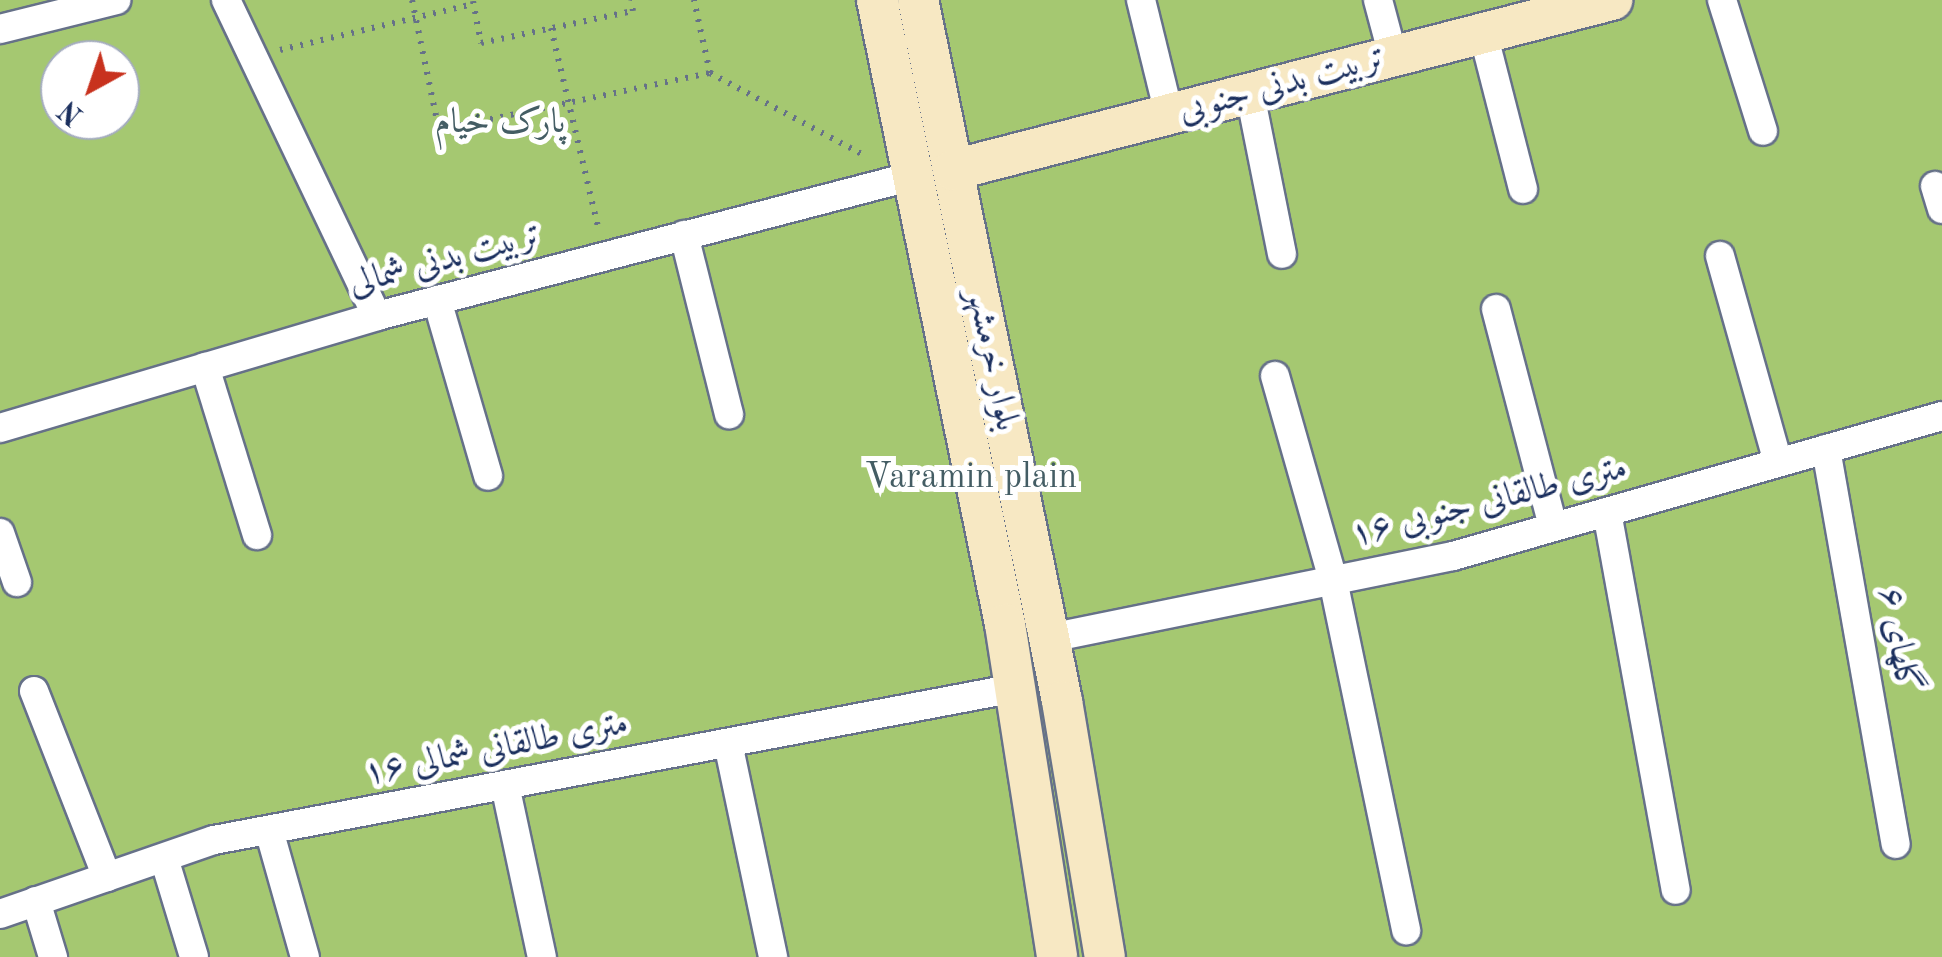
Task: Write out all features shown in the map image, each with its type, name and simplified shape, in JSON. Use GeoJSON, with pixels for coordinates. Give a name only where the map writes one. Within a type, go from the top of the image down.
{"type":"FeatureCollection","features":[{"type":"Feature","properties":{"kind":"main road","name":"بلوار خرمشهر"},"geometry":{"type":"LineString","coordinates":[[876,0],[1015,688],[1056,957]]}},
{"type":"Feature","properties":{"kind":"main road","name":"بلوار خرمشهر"},"geometry":{"type":"LineString","coordinates":[[918,0],[1050,638],[1105,957]]}},
{"type":"Feature","properties":{"kind":"main road","name":"تربیت بدنی جنوبی"},"geometry":{"type":"LineString","coordinates":[[953,170],[1607,1]]}},
{"type":"Feature","properties":{"kind":"street"},"geometry":{"type":"LineString","coordinates":[[0,28],[116,0]]}},
{"type":"Feature","properties":{"kind":"street"},"geometry":{"type":"LineString","coordinates":[[226,0],[377,316]]}},
{"type":"Feature","properties":{"kind":"street"},"geometry":{"type":"LineString","coordinates":[[1141,0],[1169,114]]}},
{"type":"Feature","properties":{"kind":"street"},"geometry":{"type":"LineString","coordinates":[[1378,0],[1392,56]]}},
{"type":"Feature","properties":{"kind":"street"},"geometry":{"type":"LineString","coordinates":[[1722,0],[1763,131]]}},
{"type":"Feature","properties":{"kind":"street"},"geometry":{"type":"LineString","coordinates":[[1484,33],[1523,189]]}},
{"type":"Feature","properties":{"kind":"street"},"geometry":{"type":"LineString","coordinates":[[1250,94],[1282,254]]}},
{"type":"Feature","properties":{"kind":"street","name":"تربیت بدنی شمالی"},"geometry":{"type":"LineString","coordinates":[[0,428],[377,316],[913,176]]}},
{"type":"Feature","properties":{"kind":"street"},"geometry":{"type":"LineString","coordinates":[[684,236],[729,414]]}},
{"type":"Feature","properties":{"kind":"street"},"geometry":{"type":"LineString","coordinates":[[1720,256],[1778,462]]}},
{"type":"Feature","properties":{"kind":"street"},"geometry":{"type":"LineString","coordinates":[[437,300],[488,476]]}},
{"type":"Feature","properties":{"kind":"street"},"geometry":{"type":"LineString","coordinates":[[1496,310],[1553,527]]}},
{"type":"Feature","properties":{"kind":"street"},"geometry":{"type":"LineString","coordinates":[[205,367],[256,535]]}},
{"type":"Feature","properties":{"kind":"street"},"geometry":{"type":"LineString","coordinates":[[1275,376],[1334,580],[1406,930]]}},
{"type":"Feature","properties":{"kind":"street","name":"۱۶ متری طالقانی جنوبی"},"geometry":{"type":"LineString","coordinates":[[1050,638],[1453,556],[1942,416]]}},
{"type":"Feature","properties":{"kind":"street","name":"گلهای ۶"},"geometry":{"type":"LineString","coordinates":[[1826,449],[1896,844]]}},
{"type":"Feature","properties":{"kind":"street"},"geometry":{"type":"LineString","coordinates":[[1607,512],[1676,890]]}},
{"type":"Feature","properties":{"kind":"street"},"geometry":{"type":"LineString","coordinates":[[0,533],[17,582]]}},
{"type":"Feature","properties":{"kind":"street","name":"۱۶ متری طالقانی شمالی"},"geometry":{"type":"LineString","coordinates":[[0,914],[214,840],[1015,688]]}},
{"type":"Feature","properties":{"kind":"street"},"geometry":{"type":"LineString","coordinates":[[34,691],[107,877]]}},
{"type":"Feature","properties":{"kind":"street"},"geometry":{"type":"LineString","coordinates":[[728,742],[773,957]]}},
{"type":"Feature","properties":{"kind":"street"},"geometry":{"type":"LineString","coordinates":[[505,785],[542,957]]}},
{"type":"Feature","properties":{"kind":"street"},"geometry":{"type":"LineString","coordinates":[[269,830],[305,957]]}},
{"type":"Feature","properties":{"kind":"street"},"geometry":{"type":"LineString","coordinates":[[164,858],[194,957]]}},
{"type":"Feature","properties":{"kind":"street"},"geometry":{"type":"LineString","coordinates":[[36,902],[53,957]]}},
{"type":"Feature","properties":{"kind":"path"},"geometry":{"type":"LineString","coordinates":[[412,0],[439,130],[710,73],[846,148],[913,176]]}},
{"type":"Feature","properties":{"kind":"path"},"geometry":{"type":"LineString","coordinates":[[252,58],[473,2],[481,42],[633,12],[631,0]]}},
{"type":"Feature","properties":{"kind":"path"},"geometry":{"type":"LineString","coordinates":[[694,0],[710,73]]}},
{"type":"Feature","properties":{"kind":"path"},"geometry":{"type":"LineString","coordinates":[[551,28],[606,256]]}},
{"type":"Feature","properties":{"kind":"green space","name":"Varamin plain"},"geometry":{"type":"Polygon","coordinates":[[[0,0],[1942,0],[1942,957],[0,957],[0,0]]]}},
{"type":"Feature","properties":{"kind":"park label","name":"پارک خیام"},"geometry":{"type":"Point","coordinates":[500,123]}}]}
